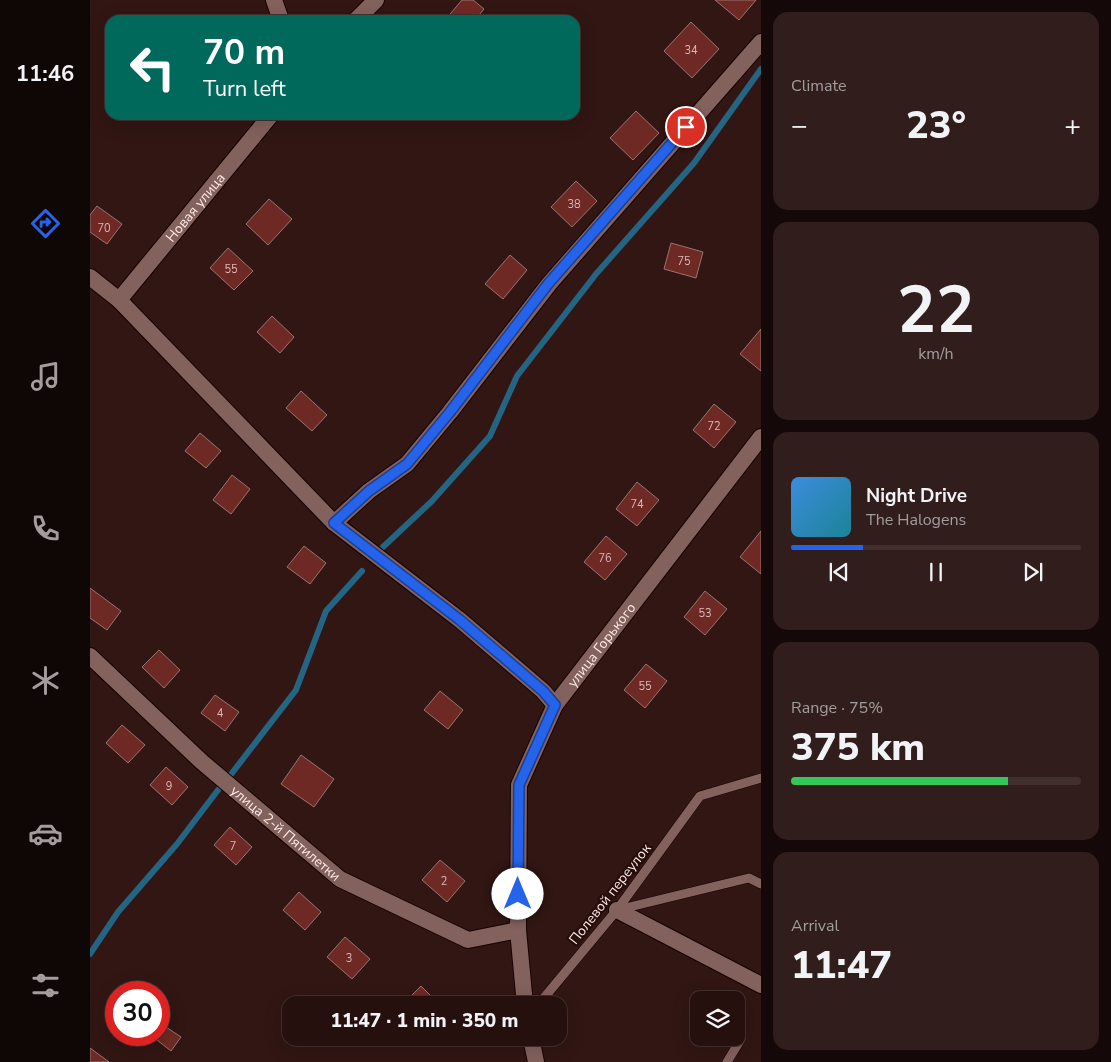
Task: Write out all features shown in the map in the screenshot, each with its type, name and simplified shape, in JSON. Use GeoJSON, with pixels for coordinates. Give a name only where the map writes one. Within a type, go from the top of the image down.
{"type":"FeatureCollection","features":[{"type":"Feature","properties":{"kind":"street"},"geometry":{"type":"LineString","coordinates":[[274,0],[279,15]]}},
{"type":"Feature","properties":{"kind":"street"},"geometry":{"type":"LineString","coordinates":[[361,15],[376,0]]}},
{"type":"Feature","properties":{"kind":"street"},"geometry":{"type":"LineString","coordinates":[[334,523],[369,491],[407,464],[450,412],[548,284],[761,42]]}},
{"type":"Feature","properties":{"kind":"street","name":"Новая улица"},"geometry":{"type":"LineString","coordinates":[[119,300],[267,120]]}},
{"type":"Feature","properties":{"kind":"street"},"geometry":{"type":"LineString","coordinates":[[90,278],[119,300],[334,523],[460,620],[543,691],[555,705]]}},
{"type":"Feature","properties":{"kind":"street","name":"улица Горького"},"geometry":{"type":"LineString","coordinates":[[525,996],[518,930],[519,785],[555,705],[761,436]]}},
{"type":"Feature","properties":{"kind":"street","name":"улица 2-й Пятилетки"},"geometry":{"type":"LineString","coordinates":[[90,656],[202,762],[340,879],[468,940],[518,930]]}},
{"type":"Feature","properties":{"kind":"street"},"geometry":{"type":"LineString","coordinates":[[617,910],[761,985]]}},
{"type":"Feature","properties":{"kind":"street"},"geometry":{"type":"LineString","coordinates":[[533,1046],[536,1062]]}},
{"type":"Feature","properties":{"kind":"lane","name":"Полевой переулок"},"geometry":{"type":"LineString","coordinates":[[545,996],[617,910],[700,796],[761,778]]}},
{"type":"Feature","properties":{"kind":"lane"},"geometry":{"type":"LineString","coordinates":[[617,910],[748,878],[761,884]]}},
{"type":"Feature","properties":{"kind":"lane"},"geometry":{"type":"LineString","coordinates":[[727,1062],[737,1046]]}},
{"type":"Feature","properties":{"kind":"building"},"geometry":{"type":"Polygon","coordinates":[[[462,0],[473,0],[484,9],[479,15],[449,15],[462,0]]]}},
{"type":"Feature","properties":{"kind":"building"},"geometry":{"type":"Polygon","coordinates":[[[715,0],[756,0],[739,20],[715,0]]]}},
{"type":"Feature","properties":{"kind":"building"},"geometry":{"type":"Polygon","coordinates":[[[691,22],[719,49],[692,78],[664,51],[691,22]]]}},
{"type":"Feature","properties":{"kind":"building"},"geometry":{"type":"Polygon","coordinates":[[[636,111],[659,133],[633,160],[610,138],[636,111]]]}},
{"type":"Feature","properties":{"kind":"building"},"geometry":{"type":"Polygon","coordinates":[[[576,181],[597,201],[572,227],[551,207],[576,181]]]}},
{"type":"Feature","properties":{"kind":"building"},"geometry":{"type":"Polygon","coordinates":[[[269,199],[292,219],[268,245],[246,224],[269,199]]]}},
{"type":"Feature","properties":{"kind":"building"},"geometry":{"type":"Polygon","coordinates":[[[97,206],[122,224],[107,244],[90,232],[90,215],[97,206]]]}},
{"type":"Feature","properties":{"kind":"building"},"geometry":{"type":"Polygon","coordinates":[[[671,243],[703,252],[696,278],[664,269],[671,243]]]}},
{"type":"Feature","properties":{"kind":"building"},"geometry":{"type":"Polygon","coordinates":[[[228,248],[253,271],[234,290],[210,268],[228,248]]]}},
{"type":"Feature","properties":{"kind":"building"},"geometry":{"type":"Polygon","coordinates":[[[510,255],[527,270],[503,299],[485,284],[510,255]]]}},
{"type":"Feature","properties":{"kind":"building"},"geometry":{"type":"Polygon","coordinates":[[[272,316],[294,337],[280,353],[257,332],[272,316]]]}},
{"type":"Feature","properties":{"kind":"building"},"geometry":{"type":"Polygon","coordinates":[[[761,329],[761,371],[740,354],[761,329]]]}},
{"type":"Feature","properties":{"kind":"building"},"geometry":{"type":"Polygon","coordinates":[[[301,391],[327,415],[312,431],[286,408],[301,391]]]}},
{"type":"Feature","properties":{"kind":"building"},"geometry":{"type":"Polygon","coordinates":[[[714,404],[736,422],[714,448],[693,430],[714,404]]]}},
{"type":"Feature","properties":{"kind":"building"},"geometry":{"type":"Polygon","coordinates":[[[200,433],[221,451],[206,468],[185,451],[200,433]]]}},
{"type":"Feature","properties":{"kind":"building"},"geometry":{"type":"Polygon","coordinates":[[[232,475],[250,489],[231,514],[213,500],[232,475]]]}},
{"type":"Feature","properties":{"kind":"building"},"geometry":{"type":"Polygon","coordinates":[[[637,482],[659,500],[637,526],[616,509],[637,482]]]}},
{"type":"Feature","properties":{"kind":"building"},"geometry":{"type":"Polygon","coordinates":[[[761,531],[761,574],[740,557],[761,531]]]}},
{"type":"Feature","properties":{"kind":"building"},"geometry":{"type":"Polygon","coordinates":[[[606,536],[627,554],[605,580],[584,562],[606,536]]]}},
{"type":"Feature","properties":{"kind":"building"},"geometry":{"type":"Polygon","coordinates":[[[304,546],[326,563],[310,584],[287,567],[304,546]]]}},
{"type":"Feature","properties":{"kind":"building"},"geometry":{"type":"Polygon","coordinates":[[[90,588],[121,611],[107,630],[90,618],[90,588]]]}},
{"type":"Feature","properties":{"kind":"building"},"geometry":{"type":"Polygon","coordinates":[[[705,591],[727,609],[705,635],[684,617],[705,591]]]}},
{"type":"Feature","properties":{"kind":"building"},"geometry":{"type":"Polygon","coordinates":[[[159,650],[180,670],[164,688],[142,667],[159,650]]]}},
{"type":"Feature","properties":{"kind":"building"},"geometry":{"type":"Polygon","coordinates":[[[646,664],[667,681],[645,708],[624,690],[646,664]]]}},
{"type":"Feature","properties":{"kind":"building"},"geometry":{"type":"Polygon","coordinates":[[[440,691],[463,710],[448,729],[424,710],[440,691]]]}},
{"type":"Feature","properties":{"kind":"building"},"geometry":{"type":"Polygon","coordinates":[[[215,695],[239,712],[225,731],[201,713],[215,695]]]}},
{"type":"Feature","properties":{"kind":"building"},"geometry":{"type":"Polygon","coordinates":[[[122,725],[145,745],[128,763],[106,743],[122,725]]]}},
{"type":"Feature","properties":{"kind":"building"},"geometry":{"type":"Polygon","coordinates":[[[301,755],[334,779],[314,807],[281,784],[301,755]]]}},
{"type":"Feature","properties":{"kind":"building"},"geometry":{"type":"Polygon","coordinates":[[[166,767],[188,787],[172,805],[150,785],[166,767]]]}},
{"type":"Feature","properties":{"kind":"building"},"geometry":{"type":"Polygon","coordinates":[[[230,827],[252,847],[236,865],[214,845],[230,827]]]}},
{"type":"Feature","properties":{"kind":"building"},"geometry":{"type":"Polygon","coordinates":[[[440,860],[465,881],[447,902],[422,880],[440,860]]]}},
{"type":"Feature","properties":{"kind":"building"},"geometry":{"type":"Polygon","coordinates":[[[299,892],[321,912],[305,930],[283,910],[299,892]]]}},
{"type":"Feature","properties":{"kind":"building"},"geometry":{"type":"Polygon","coordinates":[[[345,937],[370,959],[352,979],[327,957],[345,937]]]}},
{"type":"Feature","properties":{"kind":"building"},"geometry":{"type":"Polygon","coordinates":[[[421,986],[431,996],[411,996],[421,986]]]}},
{"type":"Feature","properties":{"kind":"building"},"geometry":{"type":"Polygon","coordinates":[[[170,1030],[181,1037],[171,1051],[165,1046],[170,1046],[170,1030]]]}},
{"type":"Feature","properties":{"kind":"building"},"geometry":{"type":"Polygon","coordinates":[[[90,1048],[109,1062],[90,1062],[90,1048]]]}},
{"type":"Feature","properties":{"kind":"waterway"},"geometry":{"type":"LineString","coordinates":[[383,547],[432,501],[490,436],[517,376],[596,274],[694,163],[761,69]]}},
{"type":"Feature","properties":{"kind":"waterway"},"geometry":{"type":"LineString","coordinates":[[229,777],[296,690],[326,611],[362,571]]}},
{"type":"Feature","properties":{"kind":"waterway"},"geometry":{"type":"LineString","coordinates":[[90,954],[118,912],[177,844],[218,790]]}},
{"type":"Feature","properties":{"kind":"route"},"geometry":{"type":"LineString","coordinates":[[518,894],[519,785],[555,705],[543,691],[460,620],[334,523],[369,491],[407,464],[450,412],[548,284],[686,127]]}}]}
